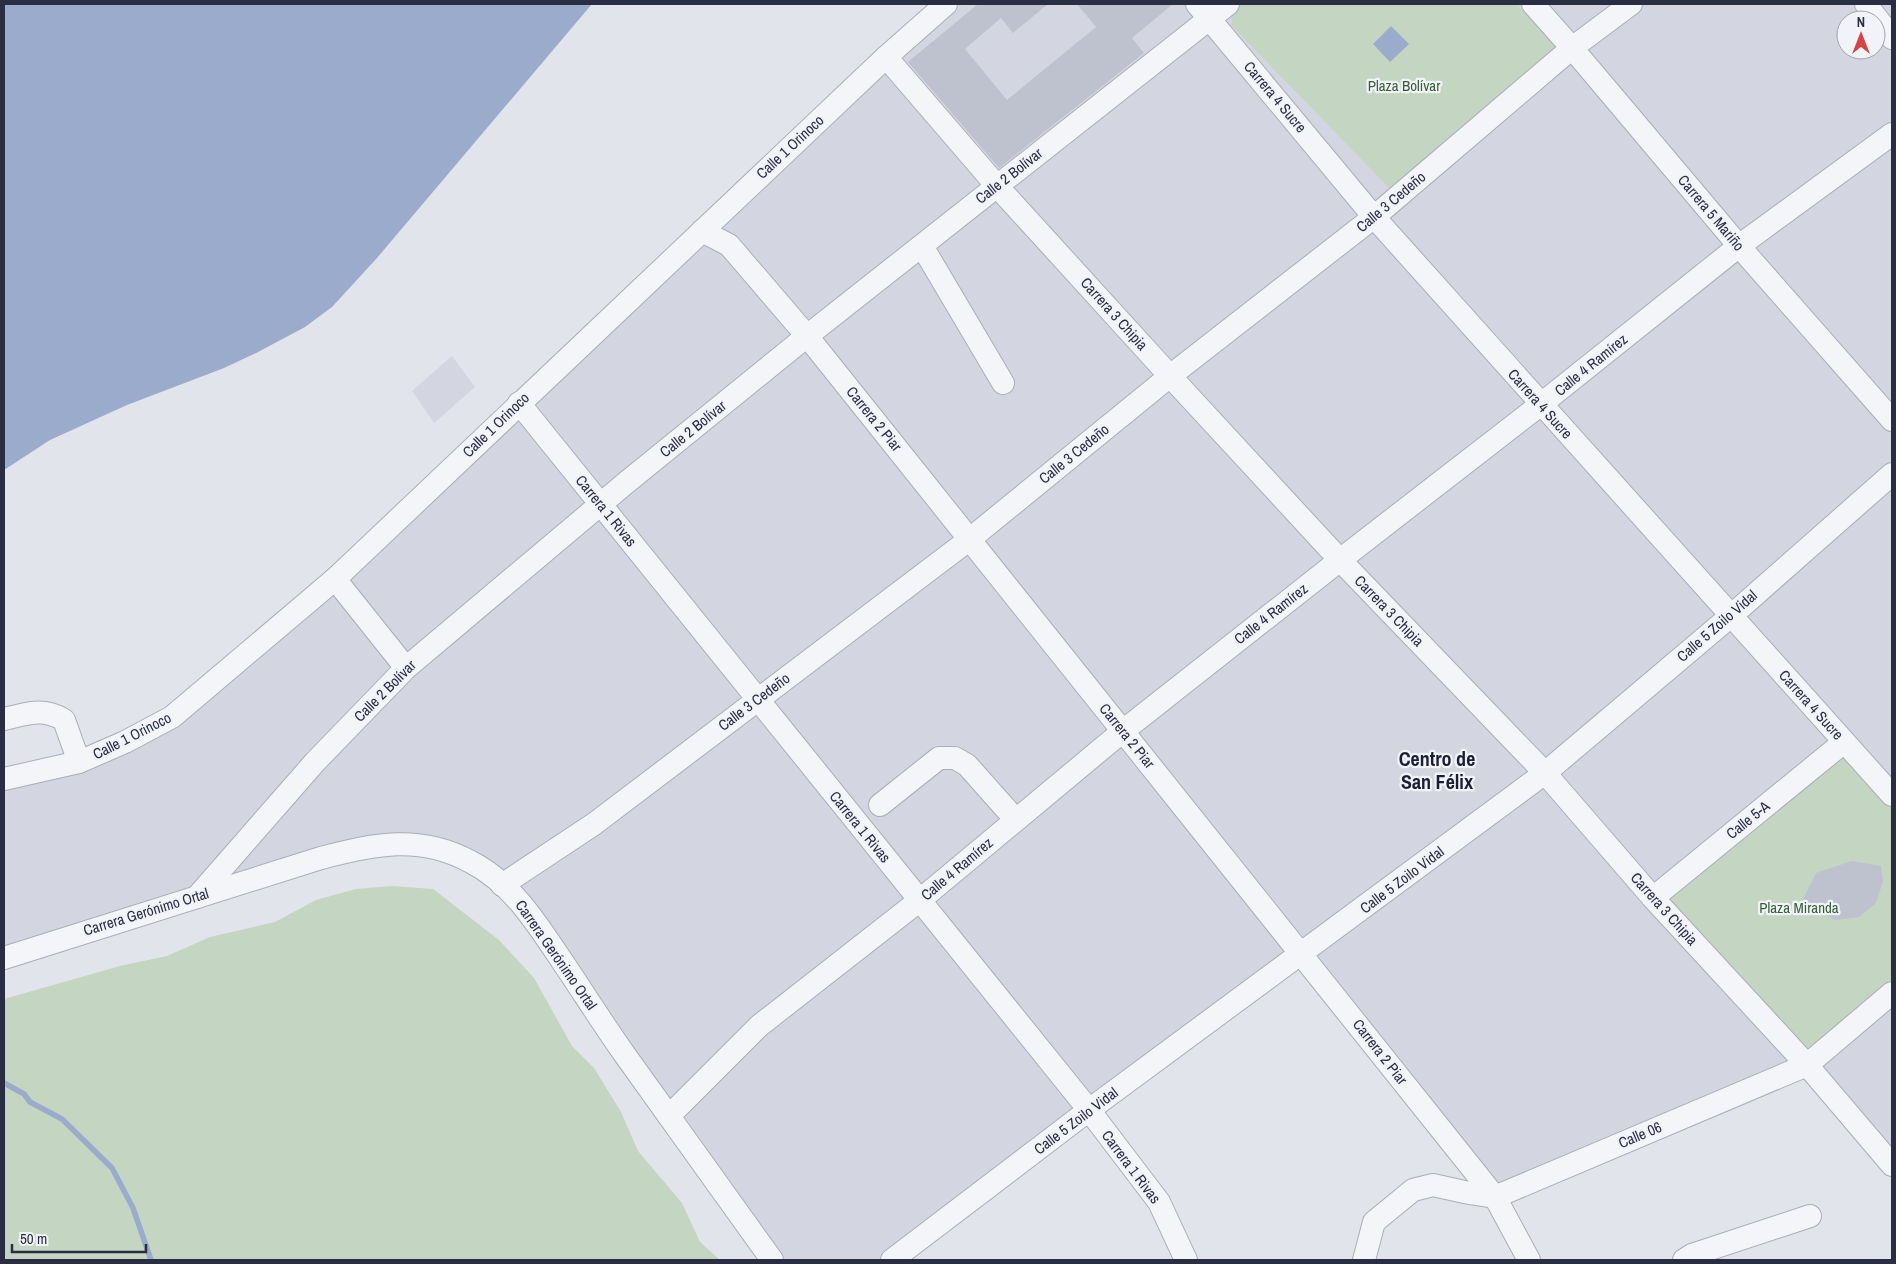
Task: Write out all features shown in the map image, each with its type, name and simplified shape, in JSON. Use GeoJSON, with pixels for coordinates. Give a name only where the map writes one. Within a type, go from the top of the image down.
{"type":"FeatureCollection","features":[{"type":"Feature","properties":{"kind":"street","name":"Calle 1 Orinoco"},"geometry":{"type":"LineString","coordinates":[[4,779],[79,762],[125,742],[172,717],[334,579],[886,57],[946,4]]}},
{"type":"Feature","properties":{"kind":"street","name":"Calle 2 Bolívar"},"geometry":{"type":"LineString","coordinates":[[196,897],[315,762],[406,668],[601,503],[997,186],[1204,12],[1228,4]]}},
{"type":"Feature","properties":{"kind":"street","name":"Carrera 5 Mariño"},"geometry":{"type":"LineString","coordinates":[[1533,4],[1739,246],[1892,420]]}},
{"type":"Feature","properties":{"kind":"street","name":"Calle 3 Cedeño"},"geometry":{"type":"LineString","coordinates":[[502,885],[594,824],[970,539],[1170,376],[1374,217],[1572,48],[1631,4]]}},
{"type":"Feature","properties":{"kind":"street"},"geometry":{"type":"LineString","coordinates":[[1866,4],[1892,38]]}},
{"type":"Feature","properties":{"kind":"street","name":"Carrera 4 Sucre"},"geometry":{"type":"LineString","coordinates":[[1204,12],[1374,217],[1892,796]]}},
{"type":"Feature","properties":{"kind":"street","name":"Carrera 3 Chipia"},"geometry":{"type":"LineString","coordinates":[[886,57],[997,186],[1170,376],[1340,560],[1545,774],[1652,898],[1807,1065],[1892,1165]]}},
{"type":"Feature","properties":{"kind":"street","name":"Calle 4 Ramírez"},"geometry":{"type":"LineString","coordinates":[[670,1116],[758,1026],[920,900],[1123,731],[1739,246],[1892,134]]}},
{"type":"Feature","properties":{"kind":"street","name":"Carrera 2 Piar"},"geometry":{"type":"LineString","coordinates":[[702,231],[729,245],[808,336],[1495,1196],[1529,1260]]}},
{"type":"Feature","properties":{"kind":"street"},"geometry":{"type":"LineString","coordinates":[[922,246],[1003,384]]}},
{"type":"Feature","properties":{"kind":"street","name":"Carrera 1 Rivas"},"geometry":{"type":"LineString","coordinates":[[519,403],[1089,1110],[1159,1202],[1186,1260]]}},
{"type":"Feature","properties":{"kind":"street","name":"Calle 5 Zoilo Vidal"},"geometry":{"type":"LineString","coordinates":[[892,1260],[1089,1110],[1545,774],[1732,615],[1892,474]]}},
{"type":"Feature","properties":{"kind":"street"},"geometry":{"type":"LineString","coordinates":[[334,579],[406,668]]}},
{"type":"Feature","properties":{"kind":"street"},"geometry":{"type":"LineString","coordinates":[[4,720],[35,712],[53,714],[64,720],[79,762]]}},
{"type":"Feature","properties":{"kind":"street","name":"Calle 5-A"},"geometry":{"type":"LineString","coordinates":[[1652,898],[1844,742]]}},
{"type":"Feature","properties":{"kind":"street"},"geometry":{"type":"LineString","coordinates":[[880,805],[939,758],[955,758],[967,764],[1015,819]]}},
{"type":"Feature","properties":{"kind":"street","name":"Carrera Gerónimo Ortal"},"geometry":{"type":"LineString","coordinates":[[4,958],[321,858],[361,848],[384,844],[419,844],[455,854],[472,862],[502,885],[525,907],[624,1054],[772,1260]]}},
{"type":"Feature","properties":{"kind":"street","name":"Calle 06"},"geometry":{"type":"LineString","coordinates":[[1364,1260],[1374,1222],[1413,1190],[1434,1185],[1469,1193],[1495,1196],[1807,1065],[1892,993]]}},
{"type":"Feature","properties":{"kind":"street"},"geometry":{"type":"LineString","coordinates":[[1684,1260],[1692,1255],[1810,1216]]}},
{"type":"Feature","properties":{"kind":"shaded area"},"geometry":{"type":"Polygon","coordinates":[[[949,4],[1892,4],[1892,1165],[1807,1065],[1495,1197],[1302,954],[893,1260],[772,1260],[502,885],[400,843],[4,958],[4,779],[172,717],[949,4]]]}},
{"type":"Feature","properties":{"kind":"shaded area"},"geometry":{"type":"Polygon","coordinates":[[[452,356],[475,387],[434,423],[412,391],[452,356]]]}},
{"type":"Feature","properties":{"kind":"green space","name":"Plaza Bolívar"},"geometry":{"type":"Polygon","coordinates":[[[1239,4],[1517,4],[1571,61],[1396,195],[1232,26],[1231,10],[1239,4]]]}},
{"type":"Feature","properties":{"kind":"green space","name":"Plaza Miranda"},"geometry":{"type":"Polygon","coordinates":[[[1844,751],[1892,806],[1892,985],[1808,1056],[1661,899],[1844,751]]]}},
{"type":"Feature","properties":{"kind":"green space"},"geometry":{"type":"Polygon","coordinates":[[[392,886],[433,889],[499,940],[534,978],[572,1046],[594,1068],[621,1112],[638,1151],[682,1203],[700,1242],[720,1260],[4,1260],[4,999],[120,966],[167,956],[210,937],[275,922],[316,900],[356,889],[392,886]]]}},
{"type":"Feature","properties":{"kind":"water"},"geometry":{"type":"Polygon","coordinates":[[[4,4],[592,4],[377,258],[332,307],[305,327],[258,352],[224,368],[127,405],[50,440],[4,470],[4,4]]]}},
{"type":"Feature","properties":{"kind":"water"},"geometry":{"type":"Polygon","coordinates":[[[1391,26],[1409,44],[1390,62],[1373,44],[1391,26]]]}},
{"type":"Feature","properties":{"kind":"building"},"geometry":{"type":"Polygon","coordinates":[[[978,4],[1048,4],[1013,33],[1001,18],[965,49],[1007,100],[1096,27],[1077,4],[1173,4],[1132,38],[1144,53],[999,168],[908,62],[978,4]]]}},
{"type":"Feature","properties":{"kind":"building"},"geometry":{"type":"Polygon","coordinates":[[[1852,861],[1881,866],[1883,881],[1876,903],[1859,917],[1835,920],[1812,908],[1803,899],[1816,873],[1852,861]]]}},
{"type":"Feature","properties":{"kind":"waterway"},"geometry":{"type":"LineString","coordinates":[[4,1083],[24,1094],[30,1102],[62,1119],[112,1168],[133,1208],[151,1260]]}},
{"type":"Feature","properties":{"kind":"district","name":"Centro de San Félix"},"geometry":{"type":"Point","coordinates":[1437,770]}}]}
